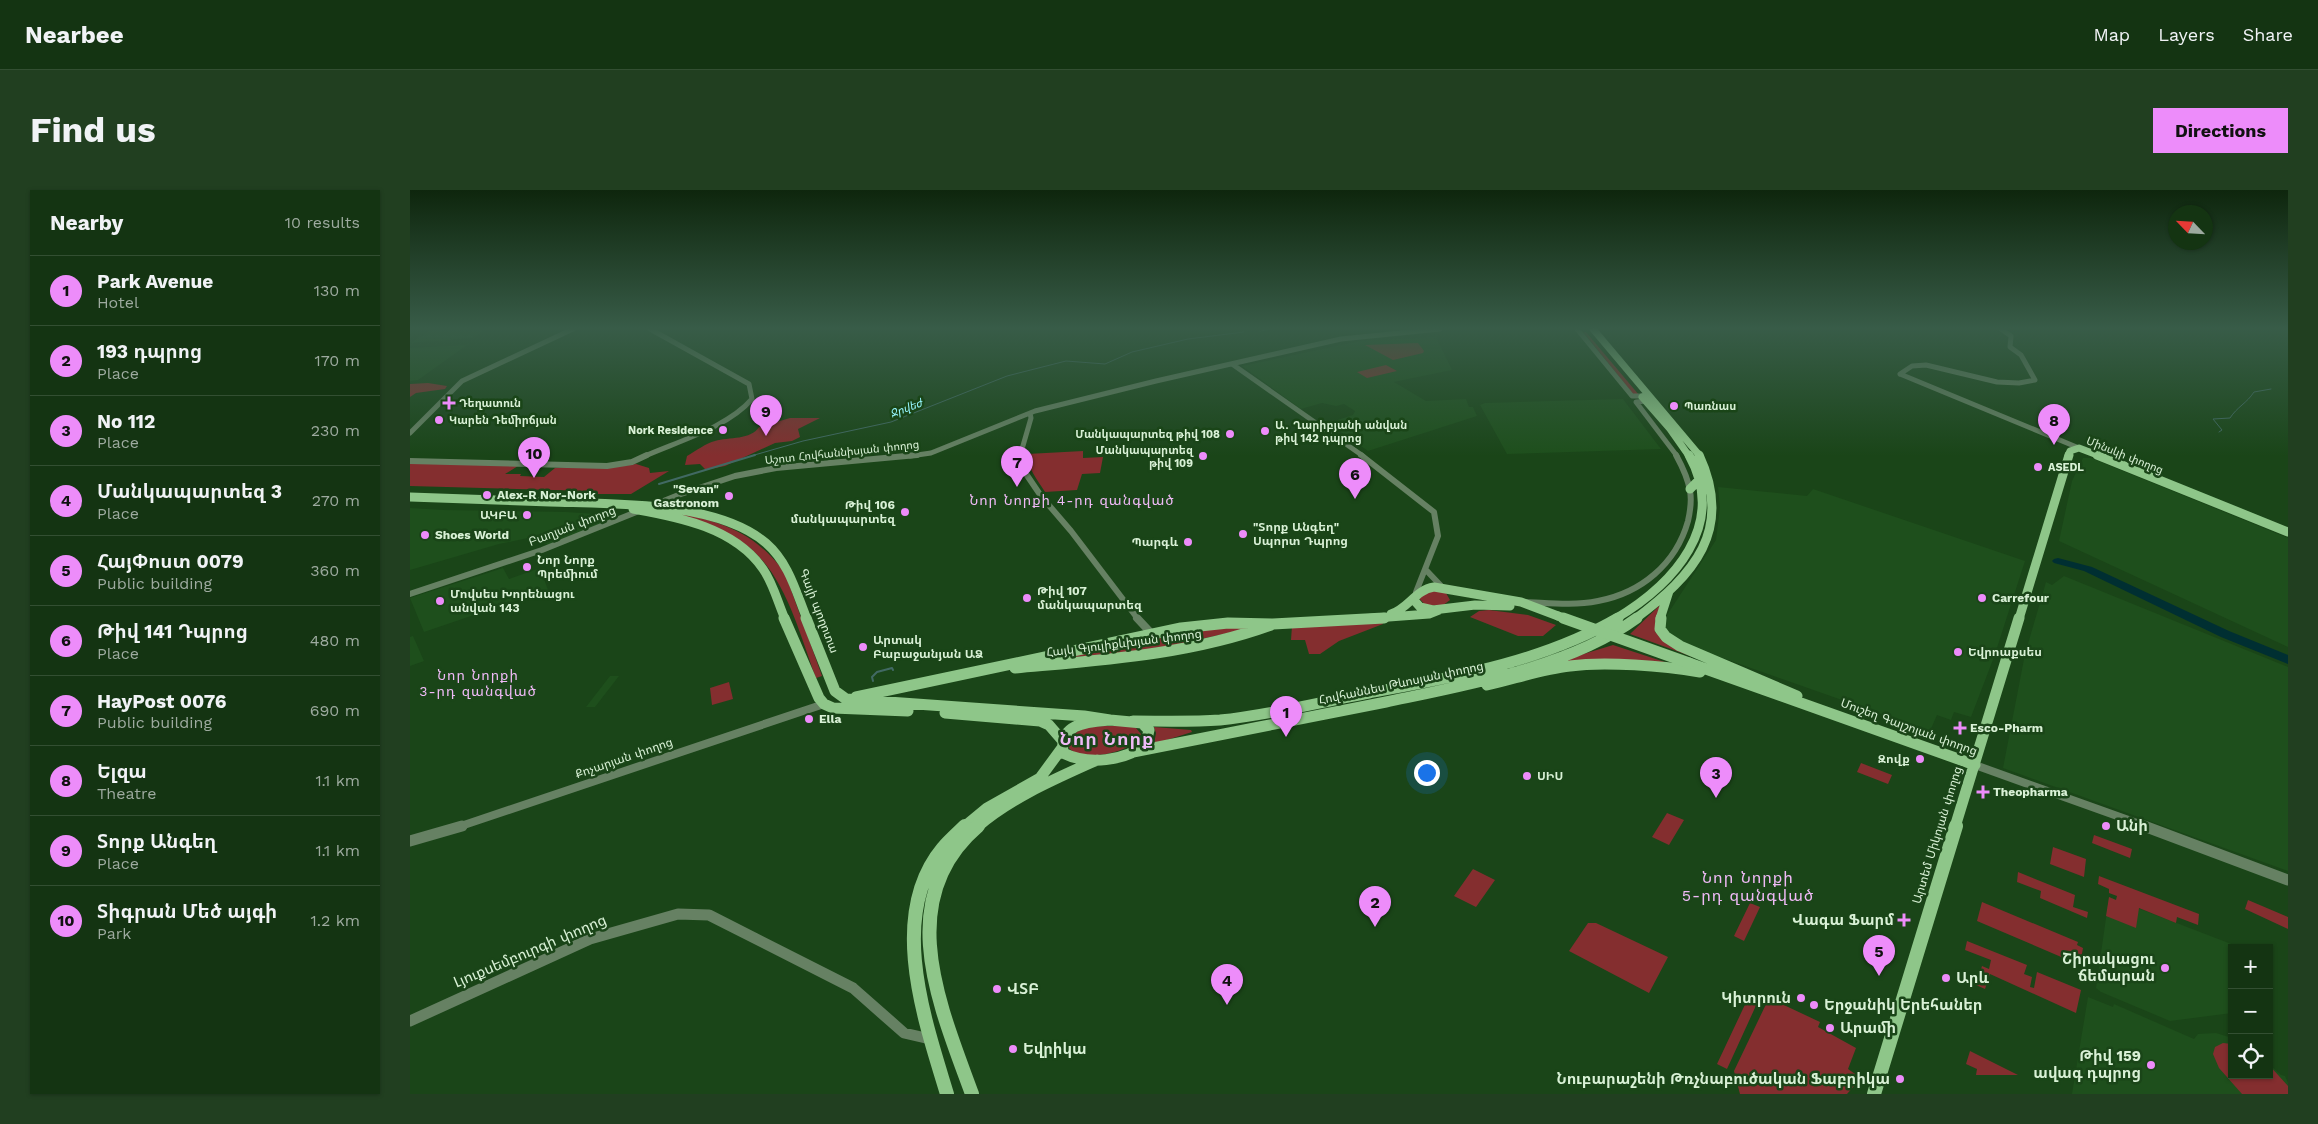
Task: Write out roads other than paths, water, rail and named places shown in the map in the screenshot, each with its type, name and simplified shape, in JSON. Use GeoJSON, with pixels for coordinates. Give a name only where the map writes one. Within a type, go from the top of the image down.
{"type":"FeatureCollection","features":[{"type":"Feature","properties":{"kind":"main road","name":"Հովհաննես Թևոսյան փողոց"},"geometry":{"type":"LineString","coordinates":[[1097,760],[1459,687],[1547,662],[1599,642],[1631,623],[1669,591],[1694,565],[1706,546],[1714,512],[1708,475],[1702,461],[1623,371]]}},
{"type":"Feature","properties":{"kind":"main road","name":"Հովհաննես Թևոսյան փողոց"},"geometry":{"type":"LineString","coordinates":[[1625,371],[1646,398]]}},
{"type":"Feature","properties":{"kind":"main road","name":"Հովհաննես Թևոսյան փողոց"},"geometry":{"type":"LineString","coordinates":[[1110,720],[1181,722],[1234,718],[1425,682],[1539,652],[1580,638],[1621,614],[1666,579],[1683,562],[1693,547],[1700,528],[1704,504],[1700,479],[1687,445]]}},
{"type":"Feature","properties":{"kind":"main road","name":"Մինսկի փողոց"},"geometry":{"type":"LineString","coordinates":[[2079,448],[2288,532]]}},
{"type":"Feature","properties":{"kind":"main road","name":"Արտեմ Միկոյան փողոց"},"geometry":{"type":"LineString","coordinates":[[1874,1094],[2070,451],[2079,448]]}},
{"type":"Feature","properties":{"kind":"main road"},"geometry":{"type":"LineString","coordinates":[[1690,489],[1700,479]]}},
{"type":"Feature","properties":{"kind":"main road","name":"Գայի պողոտա"},"geometry":{"type":"LineString","coordinates":[[410,497],[655,505],[730,522],[751,532],[772,549],[786,564],[836,690],[846,699]]}},
{"type":"Feature","properties":{"kind":"main road"},"geometry":{"type":"LineString","coordinates":[[410,502],[604,507],[642,511],[714,530],[736,542],[758,562],[776,597],[809,677],[824,704],[833,708],[902,710],[1040,721],[1049,725],[1062,744],[1063,753],[1072,758],[1097,760]]}},
{"type":"Feature","properties":{"kind":"main road","name":"Մուշեղ Գալշոյան փողոց"},"geometry":{"type":"LineString","coordinates":[[1415,595],[1428,588],[1446,589],[1521,602],[1975,765]]}},
{"type":"Feature","properties":{"kind":"main road"},"geometry":{"type":"LineString","coordinates":[[1446,589],[1455,599],[1450,607]]}},
{"type":"Feature","properties":{"kind":"main road"},"geometry":{"type":"LineString","coordinates":[[1669,591],[1660,621],[1660,630],[1665,637],[1700,656],[1780,686],[1807,704]]}},
{"type":"Feature","properties":{"kind":"main road"},"geometry":{"type":"LineString","coordinates":[[1415,595],[1420,607],[1439,610]]}},
{"type":"Feature","properties":{"kind":"main road","name":"Հայկ Գյուլիքևխյան փողոց"},"geometry":{"type":"LineString","coordinates":[[1382,616],[1402,611],[1415,595]]}},
{"type":"Feature","properties":{"kind":"main road","name":"Հայկ Գյուլիքևխյան փողոց"},"geometry":{"type":"LineString","coordinates":[[846,699],[1151,633],[1228,623],[1274,624],[1429,614],[1450,607],[1499,605],[1553,615]]}},
{"type":"Feature","properties":{"kind":"main road","name":"Հայկ Գյուլիքևխյան փողոց"},"geometry":{"type":"LineString","coordinates":[[974,672],[1134,656],[1215,644],[1274,624]]}},
{"type":"Feature","properties":{"kind":"main road"},"geometry":{"type":"LineString","coordinates":[[1459,687],[1503,682],[1568,666],[1586,664],[1682,669],[1730,678]]}},
{"type":"Feature","properties":{"kind":"main road"},"geometry":{"type":"LineString","coordinates":[[846,699],[1084,716],[1110,720]]}},
{"type":"Feature","properties":{"kind":"main road","name":"Քոչարյան փողոց"},"geometry":{"type":"LineString","coordinates":[[824,704],[846,699]]}},
{"type":"Feature","properties":{"kind":"main road"},"geometry":{"type":"LineString","coordinates":[[947,1094],[930,1039],[914,960],[913,925],[916,903],[922,887],[942,849],[956,833],[990,806],[1041,778],[1062,744],[1066,732],[1078,725],[1110,720]]}},
{"type":"Feature","properties":{"kind":"main road"},"geometry":{"type":"LineString","coordinates":[[1133,721],[1146,726],[1149,730],[1149,738],[1145,745],[1133,752]]}},
{"type":"Feature","properties":{"kind":"main road"},"geometry":{"type":"LineString","coordinates":[[972,1094],[949,1030],[929,953],[927,924],[934,888],[942,866],[957,845],[996,812],[1033,791],[1097,760]]}},
{"type":"Feature","properties":{"kind":"street"},"geometry":{"type":"LineString","coordinates":[[410,433],[462,381],[477,371]]}},
{"type":"Feature","properties":{"kind":"street"},"geometry":{"type":"LineString","coordinates":[[410,461],[599,466],[626,464],[728,420],[741,412],[752,399],[749,384],[726,371]]}},
{"type":"Feature","properties":{"kind":"street","name":"Աշոտ Հովհաննիսյան փողոց"},"geometry":{"type":"LineString","coordinates":[[655,505],[714,482],[759,471],[814,464],[900,458],[931,453],[1030,413],[1202,371]]}},
{"type":"Feature","properties":{"kind":"street","name":"Հայկ Գյուլիքևխյան փողոց"},"geometry":{"type":"LineString","coordinates":[[1242,371],[1371,462],[1434,512],[1438,536],[1426,570],[1420,578],[1415,595]]}},
{"type":"Feature","properties":{"kind":"street"},"geometry":{"type":"LineString","coordinates":[[1612,371],[1631,395],[1646,398]]}},
{"type":"Feature","properties":{"kind":"street","name":"Մինսկի փողոց"},"geometry":{"type":"LineString","coordinates":[[1904,371],[1900,374],[2079,448]]}},
{"type":"Feature","properties":{"kind":"street","name":"Մինսկի փողոց"},"geometry":{"type":"LineString","coordinates":[[1952,371],[1997,382],[2019,383],[2035,380],[2030,371]]}},
{"type":"Feature","properties":{"kind":"street"},"geometry":{"type":"LineString","coordinates":[[1521,602],[1562,605],[1605,600],[1636,588],[1671,560],[1677,552],[1687,528],[1691,505],[1690,489],[1678,458],[1669,442],[1636,402],[1646,398]]}},
{"type":"Feature","properties":{"kind":"street"},"geometry":{"type":"LineString","coordinates":[[1030,413],[1031,418],[1020,452],[1020,465],[1041,496],[1151,633]]}},
{"type":"Feature","properties":{"kind":"street","name":"Բաղյան փողոց"},"geometry":{"type":"LineString","coordinates":[[410,594],[542,550],[655,505]]}},
{"type":"Feature","properties":{"kind":"street"},"geometry":{"type":"LineString","coordinates":[[1666,579],[1671,560]]}},
{"type":"Feature","properties":{"kind":"street"},"geometry":{"type":"LineString","coordinates":[[1426,570],[1432,578],[1446,589]]}},
{"type":"Feature","properties":{"kind":"street","name":"Քոչարյան փողոց"},"geometry":{"type":"LineString","coordinates":[[410,841],[480,821],[824,704]]}},
{"type":"Feature","properties":{"kind":"street","name":"Մուշեղ Գալշոյան փողոց"},"geometry":{"type":"LineString","coordinates":[[1975,765],[2219,853],[2288,880]]}},
{"type":"Feature","properties":{"kind":"street","name":"Լյուքսեմբուրգի փողոց"},"geometry":{"type":"LineString","coordinates":[[410,1021],[590,939],[650,920],[678,914],[709,915],[853,988],[904,1033],[930,1039]]}},
{"type":"Feature","properties":{"kind":"waterway","name":"Ջրվեժ"},"geometry":{"type":"LineString","coordinates":[[751,456],[803,441],[891,422],[1007,376],[1026,371]]}},
{"type":"Feature","properties":{"kind":"waterway"},"geometry":{"type":"LineString","coordinates":[[2219,432],[2222,430],[2213,419],[2230,418],[2254,392],[2271,389]]}},
{"type":"Feature","properties":{"kind":"waterway","name":"Ջրվեժ"},"geometry":{"type":"LineString","coordinates":[[659,484],[755,455]]}},
{"type":"Feature","properties":{"kind":"waterway"},"geometry":{"type":"LineString","coordinates":[[2058,561],[2088,569],[2225,634],[2288,660]]}},
{"type":"Feature","properties":{"kind":"waterway"},"geometry":{"type":"LineString","coordinates":[[873,681],[872,677],[877,672],[892,668],[893,670]]}},
{"type":"Feature","properties":{"kind":"place","name":"Դեղատուն"},"geometry":{"type":"Point","coordinates":[449,403]}},
{"type":"Feature","properties":{"kind":"place","name":"Պառնաս"},"geometry":{"type":"Point","coordinates":[1674,406]}},
{"type":"Feature","properties":{"kind":"place","name":"Կարեն Դեմիրճյան"},"geometry":{"type":"Point","coordinates":[439,420]}},
{"type":"Feature","properties":{"kind":"place","name":"Nork Residence"},"geometry":{"type":"Point","coordinates":[723,430]}},
{"type":"Feature","properties":{"kind":"place","name":"Ա․ Ղարիբյանի անվան թիվ 142 դպրոց"},"geometry":{"type":"Point","coordinates":[1265,431]}},
{"type":"Feature","properties":{"kind":"place","name":"Մանկապարտեզ թիվ 108"},"geometry":{"type":"Point","coordinates":[1230,434]}},
{"type":"Feature","properties":{"kind":"place","name":"Տորք Անգեղ"},"geometry":{"type":"Point","coordinates":[766,436]}},
{"type":"Feature","properties":{"kind":"place","name":"Ելզա"},"geometry":{"type":"Point","coordinates":[2054,445]}},
{"type":"Feature","properties":{"kind":"place","name":"Մանկապարտեզ թիվ 109"},"geometry":{"type":"Point","coordinates":[1203,456]}},
{"type":"Feature","properties":{"kind":"place","name":"ASEDL"},"geometry":{"type":"Point","coordinates":[2038,467]}},
{"type":"Feature","properties":{"kind":"place","name":"Տիգրան Մեծ այգի"},"geometry":{"type":"Point","coordinates":[534,478]}},
{"type":"Feature","properties":{"kind":"place","name":"HayPost 0076"},"geometry":{"type":"Point","coordinates":[1017,487]}},
{"type":"Feature","properties":{"kind":"place","name":"Alex-R Nor-Nork"},"geometry":{"type":"Point","coordinates":[487,495]}},
{"type":"Feature","properties":{"kind":"place","name":"\"Sevan\" Gastronom"},"geometry":{"type":"Point","coordinates":[729,496]}},
{"type":"Feature","properties":{"kind":"place","name":"Թիվ 141 Դպրոց"},"geometry":{"type":"Point","coordinates":[1355,499]}},
{"type":"Feature","properties":{"kind":"place","name":"Թիվ 106 մանկապարտեզ"},"geometry":{"type":"Point","coordinates":[905,512]}},
{"type":"Feature","properties":{"kind":"place","name":"ԱԿԲԱ"},"geometry":{"type":"Point","coordinates":[527,515]}},
{"type":"Feature","properties":{"kind":"place","name":"\"Տորք Անգեղ\" Սպորտ Դպրոց"},"geometry":{"type":"Point","coordinates":[1243,534]}},
{"type":"Feature","properties":{"kind":"place","name":"Shoes World"},"geometry":{"type":"Point","coordinates":[425,535]}},
{"type":"Feature","properties":{"kind":"place","name":"Պարգև"},"geometry":{"type":"Point","coordinates":[1188,542]}},
{"type":"Feature","properties":{"kind":"place","name":"Նոր Նորք Պրեմիում"},"geometry":{"type":"Point","coordinates":[527,567]}},
{"type":"Feature","properties":{"kind":"place","name":"Թիվ 107 մանկապարտեզ"},"geometry":{"type":"Point","coordinates":[1027,598]}},
{"type":"Feature","properties":{"kind":"place","name":"Carrefour"},"geometry":{"type":"Point","coordinates":[1982,598]}},
{"type":"Feature","properties":{"kind":"place","name":"Մովսես Խորենացու անվան 143"},"geometry":{"type":"Point","coordinates":[440,601]}},
{"type":"Feature","properties":{"kind":"place","name":"Արտակ Բաբաջանյան ԱՁ"},"geometry":{"type":"Point","coordinates":[863,647]}},
{"type":"Feature","properties":{"kind":"place","name":"Եվրոաքսես"},"geometry":{"type":"Point","coordinates":[1958,652]}},
{"type":"Feature","properties":{"kind":"place","name":"Ella"},"geometry":{"type":"Point","coordinates":[809,719]}},
{"type":"Feature","properties":{"kind":"place","name":"Esco-Pharm"},"geometry":{"type":"Point","coordinates":[1960,728]}},
{"type":"Feature","properties":{"kind":"place","name":"Park Avenue"},"geometry":{"type":"Point","coordinates":[1286,737]}},
{"type":"Feature","properties":{"kind":"place","name":"Զովք"},"geometry":{"type":"Point","coordinates":[1920,759]}},
{"type":"Feature","properties":{"kind":"place","name":"ՍԻՍ"},"geometry":{"type":"Point","coordinates":[1527,776]}},
{"type":"Feature","properties":{"kind":"place","name":"Theopharma"},"geometry":{"type":"Point","coordinates":[1983,792]}},
{"type":"Feature","properties":{"kind":"place","name":"No 112"},"geometry":{"type":"Point","coordinates":[1716,798]}},
{"type":"Feature","properties":{"kind":"place","name":"Անի"},"geometry":{"type":"Point","coordinates":[2106,826]}},
{"type":"Feature","properties":{"kind":"place","name":"Վագա Ֆարմ"},"geometry":{"type":"Point","coordinates":[1904,920]}},
{"type":"Feature","properties":{"kind":"place","name":"193 դպրոց"},"geometry":{"type":"Point","coordinates":[1375,927]}},
{"type":"Feature","properties":{"kind":"place","name":"Շիրակացու ճեմարան"},"geometry":{"type":"Point","coordinates":[2165,968]}},
{"type":"Feature","properties":{"kind":"place","name":"ՀայՓոստ 0079"},"geometry":{"type":"Point","coordinates":[1879,976]}},
{"type":"Feature","properties":{"kind":"place","name":"Արև"},"geometry":{"type":"Point","coordinates":[1946,978]}},
{"type":"Feature","properties":{"kind":"place","name":"ՎՏԲ"},"geometry":{"type":"Point","coordinates":[997,989]}},
{"type":"Feature","properties":{"kind":"place","name":"Կիտրուն"},"geometry":{"type":"Point","coordinates":[1801,998]}},
{"type":"Feature","properties":{"kind":"place","name":"Մանկապարտեզ 3"},"geometry":{"type":"Point","coordinates":[1227,1005]}},
{"type":"Feature","properties":{"kind":"place","name":"Երջանիկ Երեհաներ"},"geometry":{"type":"Point","coordinates":[1814,1005]}},
{"type":"Feature","properties":{"kind":"place","name":"Արամի"},"geometry":{"type":"Point","coordinates":[1830,1028]}},
{"type":"Feature","properties":{"kind":"place","name":"Եվրիկա"},"geometry":{"type":"Point","coordinates":[1013,1049]}},
{"type":"Feature","properties":{"kind":"place","name":"Թիվ 159 ավագ դպրոց"},"geometry":{"type":"Point","coordinates":[2151,1065]}},
{"type":"Feature","properties":{"kind":"place","name":"Նուբարաշենի Թռչնաբուծական Ֆաբրիկա"},"geometry":{"type":"Point","coordinates":[1900,1079]}},
{"type":"Feature","properties":{"kind":"district","name":"Նոր Նորքի 4-րդ զանգված"},"geometry":{"type":"Point","coordinates":[1072,500]}},
{"type":"Feature","properties":{"kind":"district","name":"Նոր Նորքի 3-րդ զանգված"},"geometry":{"type":"Point","coordinates":[478,684]}},
{"type":"Feature","properties":{"kind":"district","name":"Նոր Նորք"},"geometry":{"type":"Point","coordinates":[1107,739]}},
{"type":"Feature","properties":{"kind":"district","name":"Նոր Նորքի 5-րդ զանգված"},"geometry":{"type":"Point","coordinates":[1748,886]}}]}
